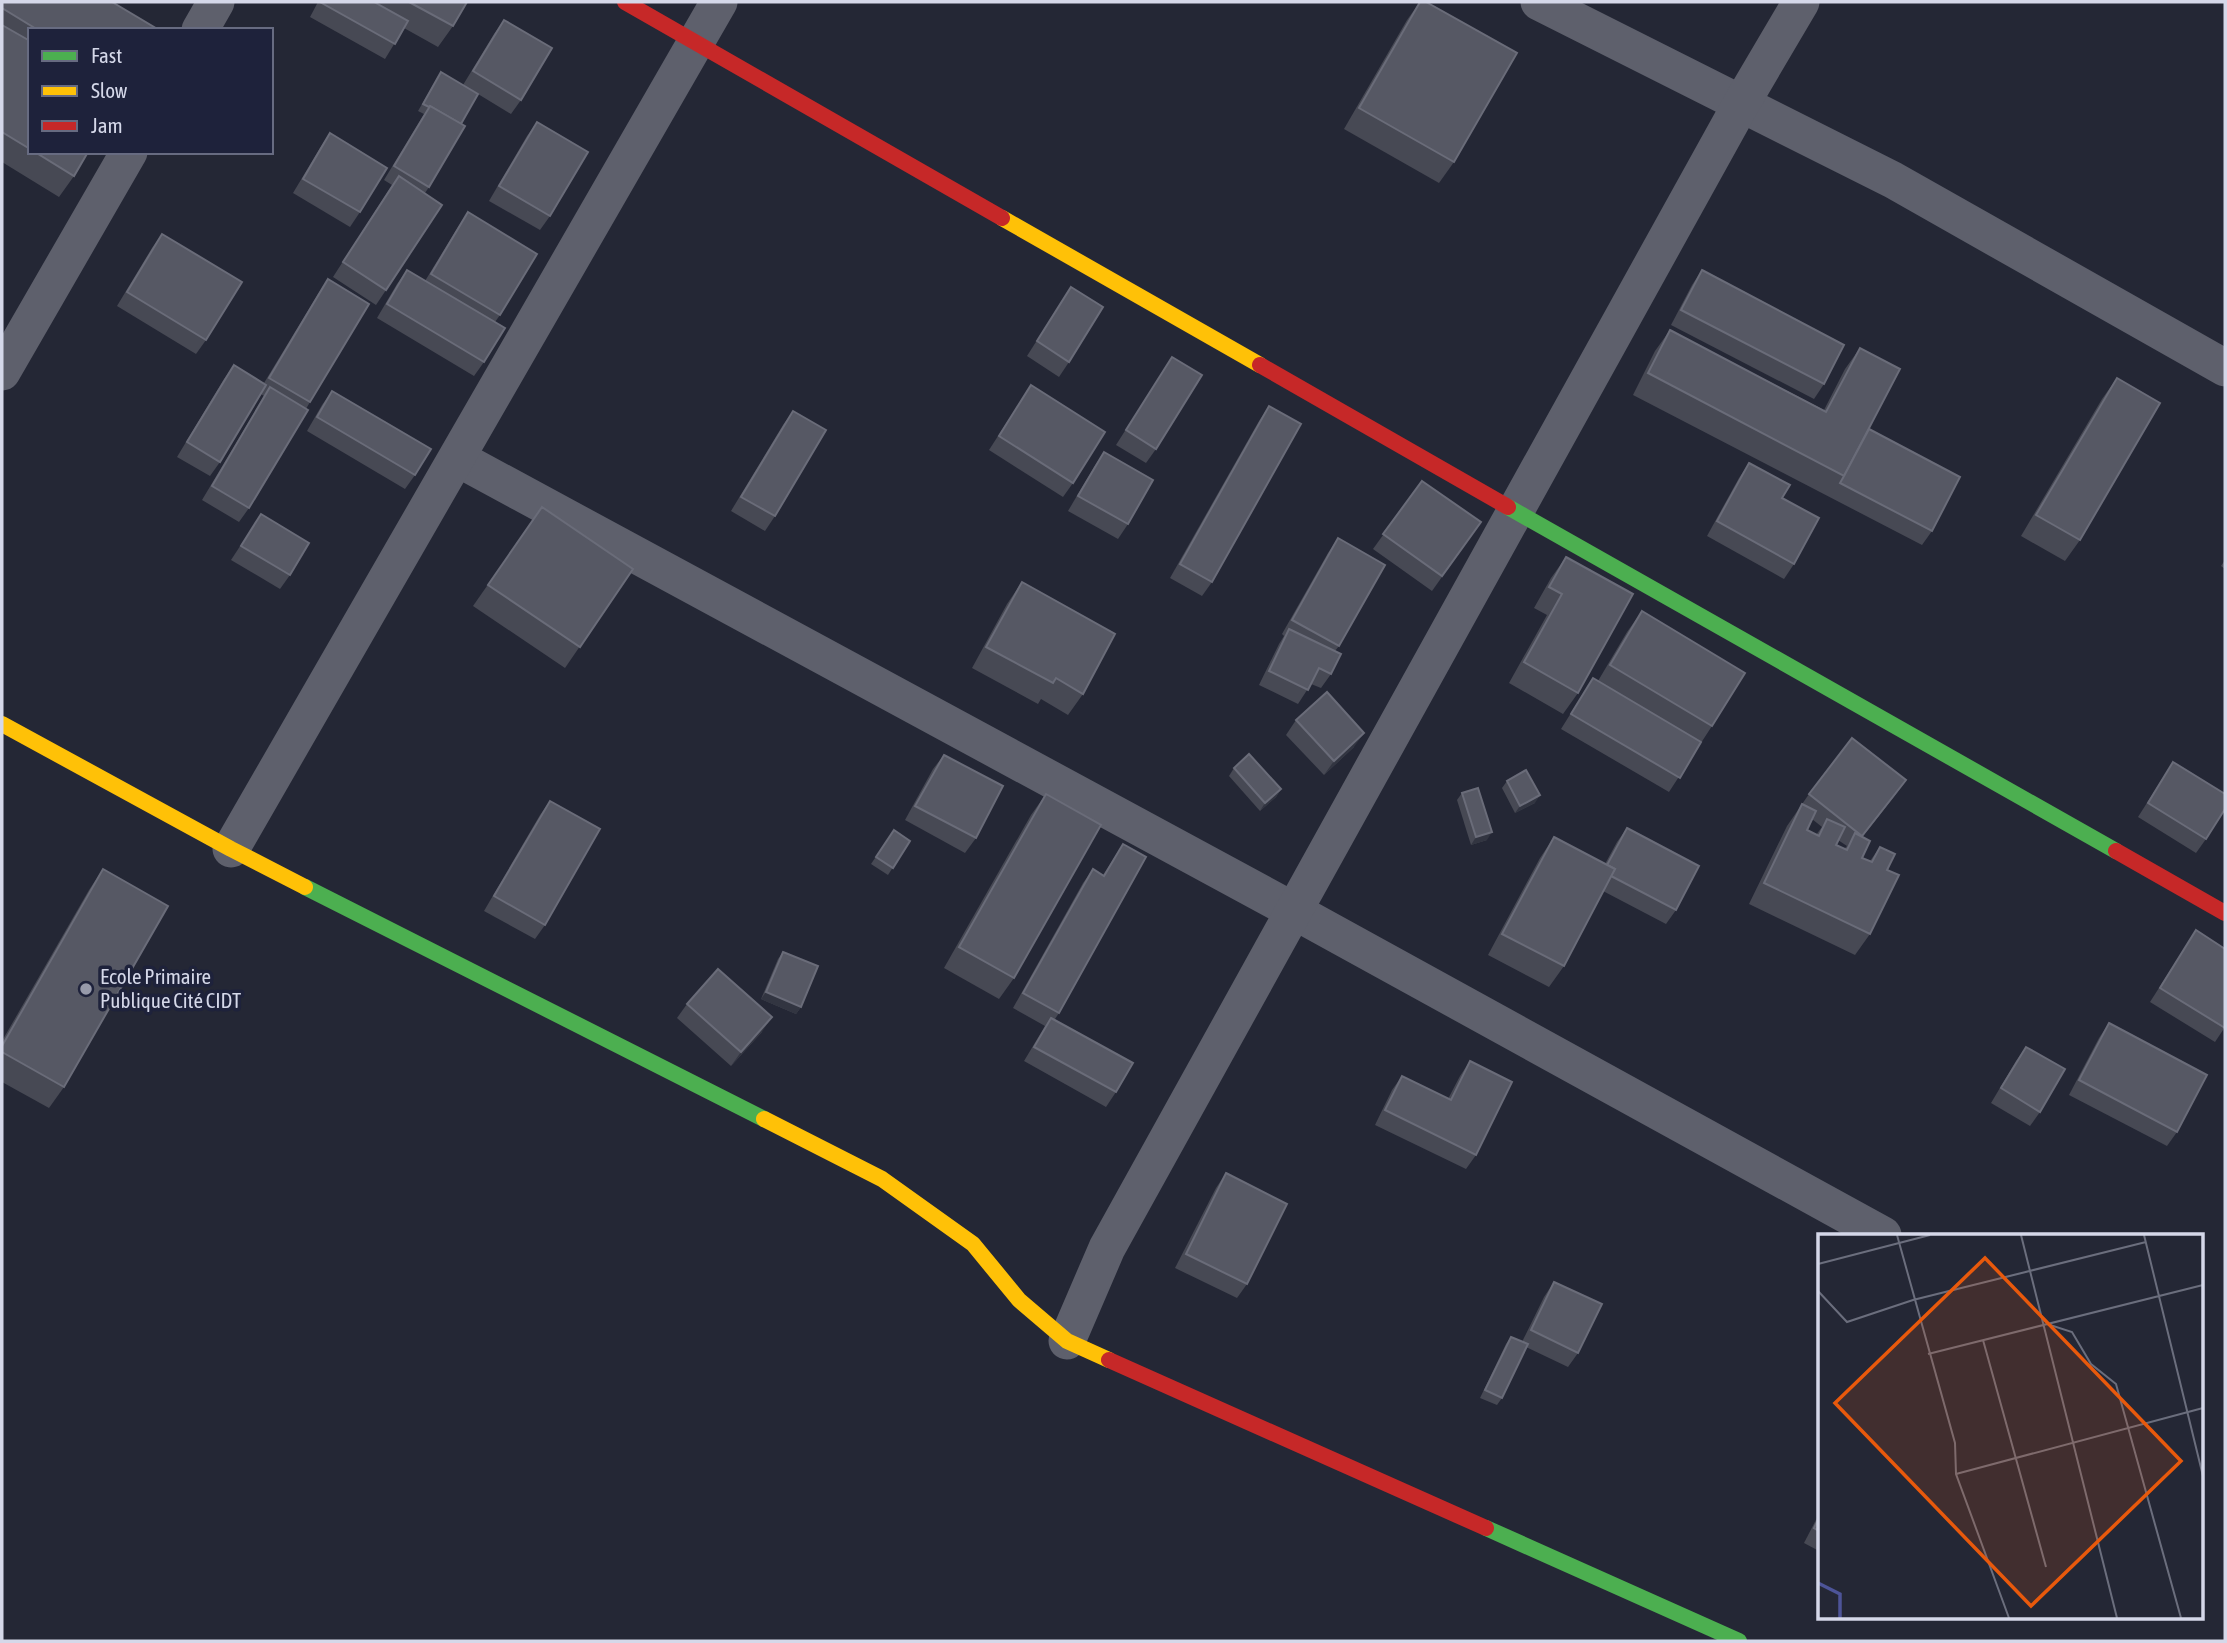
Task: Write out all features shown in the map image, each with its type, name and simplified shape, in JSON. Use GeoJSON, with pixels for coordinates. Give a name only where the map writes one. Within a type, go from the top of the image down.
{"type":"FeatureCollection","features":[{"type":"Feature","properties":{"kind":"street"},"geometry":{"type":"LineString","coordinates":[[201,28],[216,2]]}},
{"type":"Feature","properties":{"kind":"street"},"geometry":{"type":"LineString","coordinates":[[625,2],[2225,913]]}},
{"type":"Feature","properties":{"kind":"street"},"geometry":{"type":"LineString","coordinates":[[1539,2],[1893,180],[2225,368]]}},
{"type":"Feature","properties":{"kind":"street"},"geometry":{"type":"LineString","coordinates":[[1067,1341],[1107,1248],[1741,104],[1801,2]]}},
{"type":"Feature","properties":{"kind":"street"},"geometry":{"type":"LineString","coordinates":[[231,849],[720,4]]}},
{"type":"Feature","properties":{"kind":"street"},"geometry":{"type":"LineString","coordinates":[[2,372],[128,154]]}},
{"type":"Feature","properties":{"kind":"street"},"geometry":{"type":"LineString","coordinates":[[457,458],[1294,911],[1881,1234]]}},
{"type":"Feature","properties":{"kind":"street"},"geometry":{"type":"LineString","coordinates":[[2,724],[231,849],[882,1179],[973,1244],[1019,1300],[1067,1341],[1739,1641]]}},
{"type":"Feature","properties":{"kind":"building"},"geometry":{"type":"Polygon","coordinates":[[[2,2],[112,2],[156,28],[35,28],[2,8],[2,2]]]}},
{"type":"Feature","properties":{"kind":"building"},"geometry":{"type":"Polygon","coordinates":[[[320,2],[374,2],[408,21],[395,44],[320,2]]]}},
{"type":"Feature","properties":{"kind":"building"},"geometry":{"type":"Polygon","coordinates":[[[409,2],[467,2],[453,26],[409,2]]]}},
{"type":"Feature","properties":{"kind":"building"},"geometry":{"type":"Polygon","coordinates":[[[1420,2],[1426,2],[1517,53],[1454,162],[1359,108],[1420,2]]]}},
{"type":"Feature","properties":{"kind":"building"},"geometry":{"type":"Polygon","coordinates":[[[504,20],[552,48],[521,100],[473,71],[504,20]]]}},
{"type":"Feature","properties":{"kind":"building"},"geometry":{"type":"Polygon","coordinates":[[[2,25],[28,40],[28,148],[2,132],[2,25]]]}},
{"type":"Feature","properties":{"kind":"building"},"geometry":{"type":"Polygon","coordinates":[[[441,72],[478,94],[461,124],[423,104],[441,72]]]}},
{"type":"Feature","properties":{"kind":"building"},"geometry":{"type":"Polygon","coordinates":[[[430,106],[465,126],[429,187],[394,166],[430,106]]]}},
{"type":"Feature","properties":{"kind":"building"},"geometry":{"type":"Polygon","coordinates":[[[537,122],[588,152],[550,216],[499,186],[537,122]]]}},
{"type":"Feature","properties":{"kind":"building"},"geometry":{"type":"Polygon","coordinates":[[[330,133],[387,168],[360,212],[303,179],[330,133]]]}},
{"type":"Feature","properties":{"kind":"building"},"geometry":{"type":"Polygon","coordinates":[[[38,154],[87,154],[74,176],[38,154]]]}},
{"type":"Feature","properties":{"kind":"building"},"geometry":{"type":"Polygon","coordinates":[[[399,176],[442,205],[386,290],[343,262],[399,176]]]}},
{"type":"Feature","properties":{"kind":"building"},"geometry":{"type":"Polygon","coordinates":[[[468,212],[537,254],[500,315],[431,274],[468,212]]]}},
{"type":"Feature","properties":{"kind":"building"},"geometry":{"type":"Polygon","coordinates":[[[162,234],[242,282],[206,340],[127,292],[162,234]]]}},
{"type":"Feature","properties":{"kind":"building"},"geometry":{"type":"Polygon","coordinates":[[[407,270],[505,328],[484,362],[387,304],[407,270]]]}},
{"type":"Feature","properties":{"kind":"building"},"geometry":{"type":"Polygon","coordinates":[[[1702,270],[1844,345],[1824,384],[1681,310],[1702,270]]]}},
{"type":"Feature","properties":{"kind":"building"},"geometry":{"type":"Polygon","coordinates":[[[328,279],[369,304],[310,402],[269,378],[328,279]]]}},
{"type":"Feature","properties":{"kind":"building"},"geometry":{"type":"Polygon","coordinates":[[[1071,287],[1103,307],[1069,362],[1037,341],[1071,287]]]}},
{"type":"Feature","properties":{"kind":"building"},"geometry":{"type":"Polygon","coordinates":[[[1670,330],[1826,412],[1860,348],[1900,369],[1844,476],[1648,373],[1670,330]]]}},
{"type":"Feature","properties":{"kind":"building"},"geometry":{"type":"Polygon","coordinates":[[[1172,357],[1202,375],[1156,449],[1126,430],[1172,357]]]}},
{"type":"Feature","properties":{"kind":"building"},"geometry":{"type":"Polygon","coordinates":[[[234,365],[266,385],[220,462],[187,442],[234,365]]]}},
{"type":"Feature","properties":{"kind":"building"},"geometry":{"type":"Polygon","coordinates":[[[2117,378],[2160,403],[2080,540],[2036,515],[2117,378]]]}},
{"type":"Feature","properties":{"kind":"building"},"geometry":{"type":"Polygon","coordinates":[[[1031,385],[1105,432],[1073,483],[999,436],[1031,385]]]}},
{"type":"Feature","properties":{"kind":"building"},"geometry":{"type":"Polygon","coordinates":[[[270,387],[308,410],[249,508],[212,486],[270,387]]]}},
{"type":"Feature","properties":{"kind":"building"},"geometry":{"type":"Polygon","coordinates":[[[332,391],[431,449],[415,475],[317,417],[332,391]]]}},
{"type":"Feature","properties":{"kind":"building"},"geometry":{"type":"Polygon","coordinates":[[[1269,406],[1301,424],[1212,582],[1180,564],[1269,406]]]}},
{"type":"Feature","properties":{"kind":"building"},"geometry":{"type":"Polygon","coordinates":[[[793,411],[826,430],[775,516],[741,497],[793,411]]]}},
{"type":"Feature","properties":{"kind":"building"},"geometry":{"type":"Polygon","coordinates":[[[1869,429],[1960,477],[1932,531],[1840,483],[1869,429]]]}},
{"type":"Feature","properties":{"kind":"building"},"geometry":{"type":"Polygon","coordinates":[[[1104,452],[1153,480],[1128,524],[1078,496],[1104,452]]]}},
{"type":"Feature","properties":{"kind":"building"},"geometry":{"type":"Polygon","coordinates":[[[1749,463],[1790,485],[1782,498],[1819,518],[1794,564],[1717,521],[1749,463]]]}},
{"type":"Feature","properties":{"kind":"building"},"geometry":{"type":"Polygon","coordinates":[[[1422,481],[1481,522],[1442,576],[1383,534],[1422,481]]]}},
{"type":"Feature","properties":{"kind":"building"},"geometry":{"type":"Polygon","coordinates":[[[542,507],[633,569],[580,647],[488,585],[542,507]]]}},
{"type":"Feature","properties":{"kind":"building"},"geometry":{"type":"Polygon","coordinates":[[[261,514],[309,543],[290,575],[241,546],[261,514]]]}},
{"type":"Feature","properties":{"kind":"building"},"geometry":{"type":"Polygon","coordinates":[[[1338,538],[1385,565],[1339,646],[1292,620],[1338,538]]]}},
{"type":"Feature","properties":{"kind":"building"},"geometry":{"type":"Polygon","coordinates":[[[1566,557],[1633,594],[1578,693],[1524,662],[1562,594],[1549,587],[1566,557]]]}},
{"type":"Feature","properties":{"kind":"building"},"geometry":{"type":"Polygon","coordinates":[[[1022,582],[1115,634],[1083,694],[1056,678],[1053,683],[986,647],[1022,582]]]}},
{"type":"Feature","properties":{"kind":"building"},"geometry":{"type":"Polygon","coordinates":[[[1642,611],[1745,673],[1712,726],[1610,665],[1642,611]]]}},
{"type":"Feature","properties":{"kind":"building"},"geometry":{"type":"Polygon","coordinates":[[[1289,629],[1341,654],[1331,674],[1319,668],[1308,690],[1269,671],[1289,629]]]}},
{"type":"Feature","properties":{"kind":"building"},"geometry":{"type":"Polygon","coordinates":[[[1593,678],[1701,742],[1680,778],[1571,714],[1593,678]]]}},
{"type":"Feature","properties":{"kind":"building"},"geometry":{"type":"Polygon","coordinates":[[[1327,692],[1364,733],[1334,761],[1296,720],[1327,692]]]}},
{"type":"Feature","properties":{"kind":"building"},"geometry":{"type":"Polygon","coordinates":[[[1852,738],[1906,780],[1862,836],[1809,794],[1852,738]]]}},
{"type":"Feature","properties":{"kind":"building"},"geometry":{"type":"Polygon","coordinates":[[[1249,754],[1281,789],[1265,803],[1234,768],[1249,754]]]}},
{"type":"Feature","properties":{"kind":"building"},"geometry":{"type":"Polygon","coordinates":[[[944,755],[1003,786],[976,838],[915,806],[944,755]]]}},
{"type":"Feature","properties":{"kind":"building"},"geometry":{"type":"Polygon","coordinates":[[[2173,762],[2225,794],[2225,809],[2206,839],[2148,803],[2173,762]]]}},
{"type":"Feature","properties":{"kind":"building"},"geometry":{"type":"Polygon","coordinates":[[[1526,770],[1540,795],[1520,806],[1507,781],[1526,770]]]}},
{"type":"Feature","properties":{"kind":"building"},"geometry":{"type":"Polygon","coordinates":[[[1478,788],[1492,832],[1476,837],[1462,793],[1478,788]]]}},
{"type":"Feature","properties":{"kind":"building"},"geometry":{"type":"Polygon","coordinates":[[[1046,794],[1101,825],[1014,978],[959,947],[1046,794]]]}},
{"type":"Feature","properties":{"kind":"building"},"geometry":{"type":"Polygon","coordinates":[[[550,801],[600,829],[545,925],[494,896],[550,801]]]}},
{"type":"Feature","properties":{"kind":"building"},"geometry":{"type":"Polygon","coordinates":[[[1802,804],[1816,811],[1807,830],[1819,836],[1827,819],[1845,827],[1836,845],[1847,850],[1855,833],[1870,841],[1862,858],[1872,862],[1880,847],[1895,854],[1887,870],[1899,875],[1870,934],[1764,883],[1802,804]]]}},
{"type":"Feature","properties":{"kind":"building"},"geometry":{"type":"Polygon","coordinates":[[[1627,828],[1699,866],[1676,910],[1611,876],[1615,869],[1607,865],[1627,828]]]}},
{"type":"Feature","properties":{"kind":"building"},"geometry":{"type":"Polygon","coordinates":[[[894,830],[910,841],[893,868],[876,857],[894,830]]]}},
{"type":"Feature","properties":{"kind":"building"},"geometry":{"type":"Polygon","coordinates":[[[1554,837],[1615,869],[1564,966],[1502,934],[1554,837]]]}},
{"type":"Feature","properties":{"kind":"building"},"geometry":{"type":"Polygon","coordinates":[[[1123,844],[1146,857],[1059,1013],[1023,993],[1093,869],[1104,876],[1123,844]]]}},
{"type":"Feature","properties":{"kind":"building"},"geometry":{"type":"Polygon","coordinates":[[[103,869],[168,906],[64,1087],[2,1052],[2,1046],[103,869]]]}},
{"type":"Feature","properties":{"kind":"building"},"geometry":{"type":"Polygon","coordinates":[[[2196,930],[2225,949],[2225,1028],[2160,988],[2196,930]]]}},
{"type":"Feature","properties":{"kind":"building"},"geometry":{"type":"Polygon","coordinates":[[[783,952],[818,966],[801,1007],[766,992],[783,952]]]}},
{"type":"Feature","properties":{"kind":"building"},"geometry":{"type":"Polygon","coordinates":[[[718,969],[772,1017],[741,1052],[687,1004],[718,969]]]}},
{"type":"Feature","properties":{"kind":"building"},"geometry":{"type":"Polygon","coordinates":[[[1051,1018],[1133,1063],[1116,1092],[1034,1047],[1051,1018]]]}},
{"type":"Feature","properties":{"kind":"building"},"geometry":{"type":"Polygon","coordinates":[[[2109,1023],[2207,1075],[2177,1132],[2079,1080],[2109,1023]]]}},
{"type":"Feature","properties":{"kind":"building"},"geometry":{"type":"Polygon","coordinates":[[[2026,1047],[2065,1069],[2040,1112],[2001,1088],[2026,1047]]]}},
{"type":"Feature","properties":{"kind":"building"},"geometry":{"type":"Polygon","coordinates":[[[1470,1061],[1512,1082],[1476,1155],[1385,1110],[1402,1076],[1451,1100],[1470,1061]]]}},
{"type":"Feature","properties":{"kind":"building"},"geometry":{"type":"Polygon","coordinates":[[[1226,1173],[1287,1204],[1247,1284],[1186,1254],[1226,1173]]]}},
{"type":"Feature","properties":{"kind":"building"},"geometry":{"type":"Polygon","coordinates":[[[1554,1282],[1602,1304],[1578,1353],[1531,1330],[1554,1282]]]}},
{"type":"Feature","properties":{"kind":"building"},"geometry":{"type":"Polygon","coordinates":[[[1511,1337],[1528,1344],[1502,1398],[1485,1390],[1511,1337]]]}},
{"type":"Feature","properties":{"kind":"traffic: fast"},"geometry":{"type":"LineString","coordinates":[[1508,507],[2116,851]]}},
{"type":"Feature","properties":{"kind":"traffic: fast"},"geometry":{"type":"LineString","coordinates":[[305,887],[764,1119]]}},
{"type":"Feature","properties":{"kind":"traffic: fast"},"geometry":{"type":"LineString","coordinates":[[1486,1528],[1739,1641]]}},
{"type":"Feature","properties":{"kind":"traffic: slow"},"geometry":{"type":"LineString","coordinates":[[1002,218],[1260,365]]}},
{"type":"Feature","properties":{"kind":"traffic: slow"},"geometry":{"type":"LineString","coordinates":[[2,724],[305,887]]}},
{"type":"Feature","properties":{"kind":"traffic: slow"},"geometry":{"type":"LineString","coordinates":[[764,1119],[882,1179],[973,1244],[1019,1300],[1067,1341],[1109,1360]]}},
{"type":"Feature","properties":{"kind":"traffic: jam"},"geometry":{"type":"LineString","coordinates":[[625,2],[1002,218]]}},
{"type":"Feature","properties":{"kind":"traffic: jam"},"geometry":{"type":"LineString","coordinates":[[1260,365],[1508,507]]}},
{"type":"Feature","properties":{"kind":"traffic: jam"},"geometry":{"type":"LineString","coordinates":[[2116,851],[2225,913]]}},
{"type":"Feature","properties":{"kind":"traffic: jam"},"geometry":{"type":"LineString","coordinates":[[1109,1360],[1486,1528]]}},
{"type":"Feature","properties":{"kind":"place","name":"Ecole Primaire Publique Cité CIDT"},"geometry":{"type":"Point","coordinates":[86,989]}}]}
